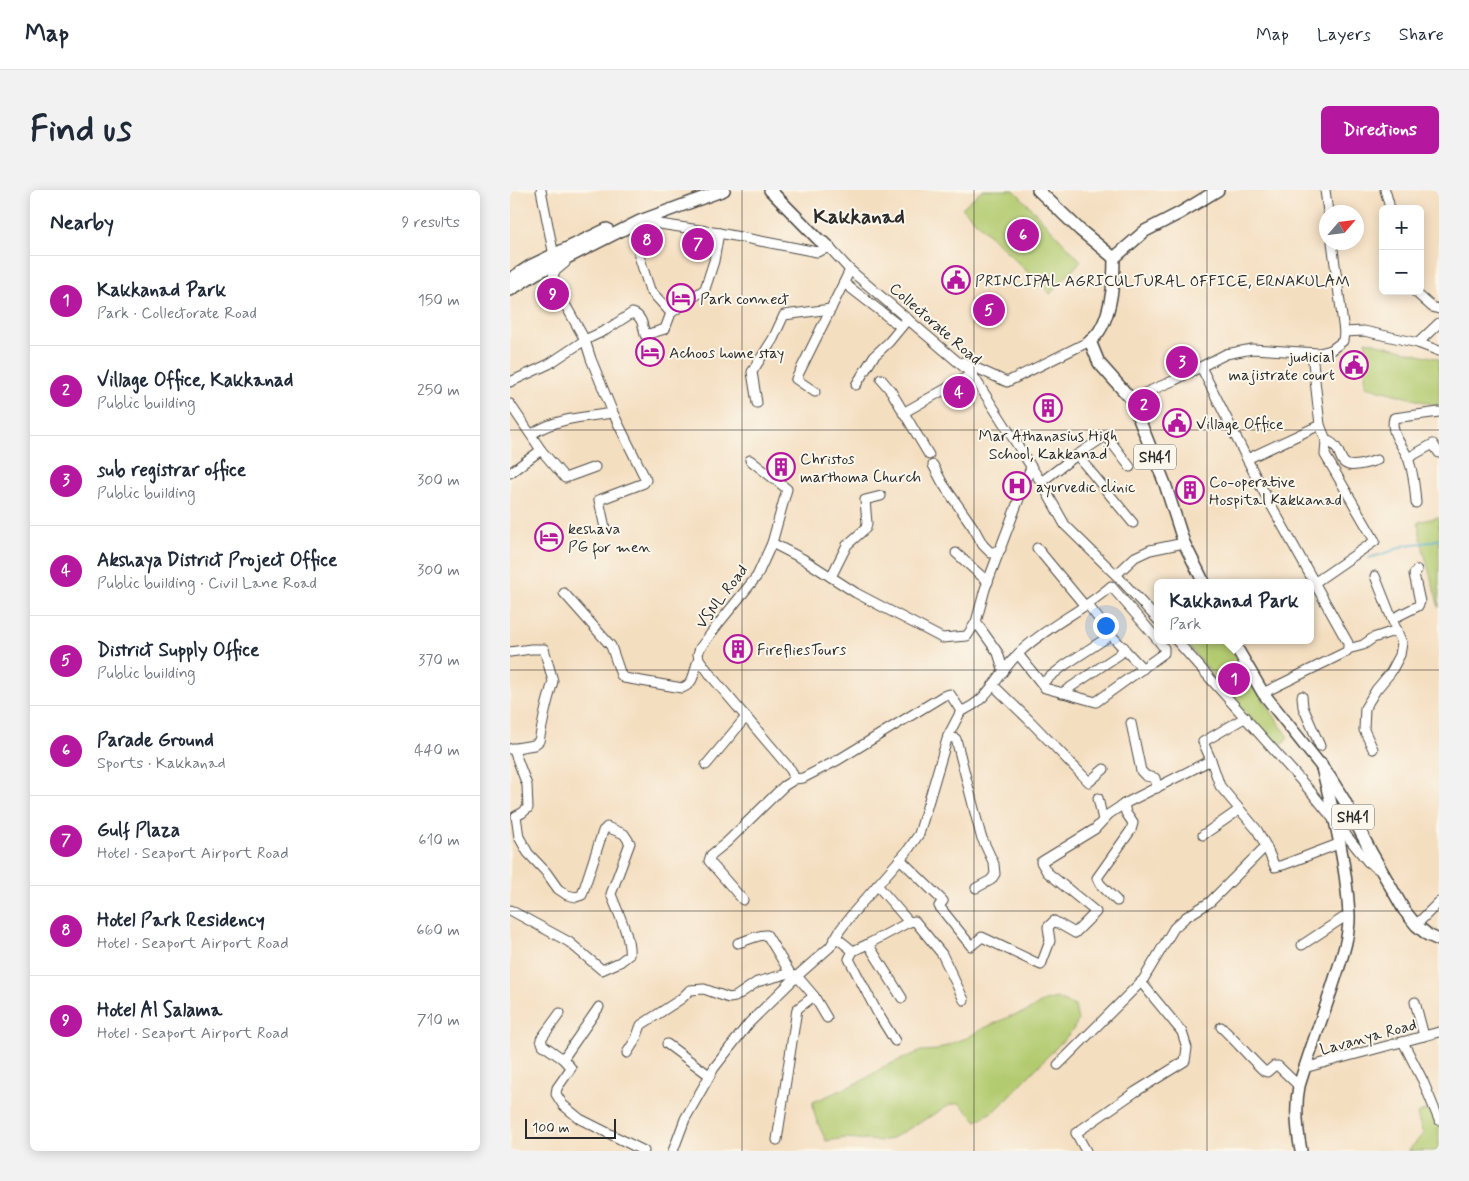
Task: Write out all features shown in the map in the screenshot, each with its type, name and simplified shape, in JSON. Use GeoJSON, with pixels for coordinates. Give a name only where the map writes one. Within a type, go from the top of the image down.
{"type":"FeatureCollection","features":[{"type":"Feature","properties":{"kind":"main road"},"geometry":{"type":"LineString","coordinates":[[510,290],[554,258],[629,219],[704,190]]}},
{"type":"Feature","properties":{"kind":"main road"},"geometry":{"type":"LineString","coordinates":[[510,279],[530,266],[581,251],[640,221],[724,190]]}},
{"type":"Feature","properties":{"kind":"main road"},"geometry":{"type":"LineString","coordinates":[[763,190],[773,192]]}},
{"type":"Feature","properties":{"kind":"main road"},"geometry":{"type":"LineString","coordinates":[[1038,190],[1080,230],[1114,258]]}},
{"type":"Feature","properties":{"kind":"main road"},"geometry":{"type":"LineString","coordinates":[[1090,341],[1096,337],[1108,312],[1114,285],[1114,258],[1145,231],[1218,190]]}},
{"type":"Feature","properties":{"kind":"main road","name":"Collectorate Road"},"geometry":{"type":"LineString","coordinates":[[773,192],[828,247]]}},
{"type":"Feature","properties":{"kind":"main road","name":"SH41"},"geometry":{"type":"LineString","coordinates":[[1090,341],[1099,363],[1131,398],[1150,444],[1184,543],[1202,579]]}},
{"type":"Feature","properties":{"kind":"main road","name":"SH41"},"geometry":{"type":"LineString","coordinates":[[1234,644],[1263,693],[1319,747],[1321,764],[1344,800],[1404,910],[1416,925],[1428,935],[1439,940]]}},
{"type":"Feature","properties":{"kind":"main road"},"geometry":{"type":"LineString","coordinates":[[1299,1150],[1297,1096],[1299,1086],[1340,963],[1346,939],[1349,914],[1341,843],[1321,764]]}},
{"type":"Feature","properties":{"kind":"street"},"geometry":{"type":"LineString","coordinates":[[541,190],[554,258]]}},
{"type":"Feature","properties":{"kind":"street"},"geometry":{"type":"LineString","coordinates":[[1325,190],[1327,205]]}},
{"type":"Feature","properties":{"kind":"street"},"geometry":{"type":"LineString","coordinates":[[1385,190],[1388,205]]}},
{"type":"Feature","properties":{"kind":"street"},"geometry":{"type":"LineString","coordinates":[[671,313],[650,290],[639,256],[640,221],[719,233],[817,252],[828,247]]}},
{"type":"Feature","properties":{"kind":"street"},"geometry":{"type":"LineString","coordinates":[[510,381],[549,364],[585,340],[606,330],[632,313],[638,314],[645,335],[660,331],[668,325],[671,313],[705,289],[714,261],[719,233]]}},
{"type":"Feature","properties":{"kind":"street","name":"Collectorate Road"},"geometry":{"type":"LineString","coordinates":[[828,247],[850,270],[972,374],[1041,482],[1065,525],[1154,616]]}},
{"type":"Feature","properties":{"kind":"street"},"geometry":{"type":"LineString","coordinates":[[1131,398],[1226,354],[1252,348],[1312,353],[1332,350],[1343,341],[1344,332],[1333,250]]}},
{"type":"Feature","properties":{"kind":"street"},"geometry":{"type":"LineString","coordinates":[[581,251],[553,273],[556,288],[585,340],[613,413],[646,481],[598,500],[605,528]]}},
{"type":"Feature","properties":{"kind":"street"},"geometry":{"type":"LineString","coordinates":[[815,392],[796,379],[850,270]]}},
{"type":"Feature","properties":{"kind":"street"},"geometry":{"type":"LineString","coordinates":[[844,283],[901,326]]}},
{"type":"Feature","properties":{"kind":"street"},"geometry":{"type":"LineString","coordinates":[[1418,295],[1432,307],[1439,309]]}},
{"type":"Feature","properties":{"kind":"street"},"geometry":{"type":"LineString","coordinates":[[757,404],[752,372],[773,339],[784,315],[832,309]]}},
{"type":"Feature","properties":{"kind":"street"},"geometry":{"type":"LineString","coordinates":[[856,385],[874,356],[889,342],[908,319]]}},
{"type":"Feature","properties":{"kind":"street"},"geometry":{"type":"LineString","coordinates":[[1418,343],[1439,323]]}},
{"type":"Feature","properties":{"kind":"street"},"geometry":{"type":"LineString","coordinates":[[1344,332],[1364,332],[1418,343],[1439,351]]}},
{"type":"Feature","properties":{"kind":"street"},"geometry":{"type":"LineString","coordinates":[[956,359],[1007,382],[1090,341]]}},
{"type":"Feature","properties":{"kind":"street"},"geometry":{"type":"LineString","coordinates":[[1312,353],[1320,425],[1326,440],[1326,455],[1375,541],[1314,583],[1346,638],[1348,649]]}},
{"type":"Feature","properties":{"kind":"street"},"geometry":{"type":"LineString","coordinates":[[1201,367],[1261,487],[1312,579]]}},
{"type":"Feature","properties":{"kind":"street"},"geometry":{"type":"LineString","coordinates":[[903,413],[972,374]]}},
{"type":"Feature","properties":{"kind":"street"},"geometry":{"type":"LineString","coordinates":[[881,379],[887,384],[929,455]]}},
{"type":"Feature","properties":{"kind":"street"},"geometry":{"type":"LineString","coordinates":[[510,404],[542,450],[565,478],[595,467]]}},
{"type":"Feature","properties":{"kind":"street"},"geometry":{"type":"LineString","coordinates":[[1416,503],[1412,471],[1408,458],[1392,428],[1394,418],[1439,412]]}},
{"type":"Feature","properties":{"kind":"street"},"geometry":{"type":"LineString","coordinates":[[532,434],[559,421],[613,413]]}},
{"type":"Feature","properties":{"kind":"street"},"geometry":{"type":"LineString","coordinates":[[1247,458],[1320,425]]}},
{"type":"Feature","properties":{"kind":"street"},"geometry":{"type":"LineString","coordinates":[[1041,482],[1076,455],[1104,437],[1108,438],[1130,466]]}},
{"type":"Feature","properties":{"kind":"street"},"geometry":{"type":"LineString","coordinates":[[1326,440],[1331,442],[1346,465],[1353,467],[1377,460]]}},
{"type":"Feature","properties":{"kind":"street"},"geometry":{"type":"LineString","coordinates":[[1408,458],[1434,444],[1439,453]]}},
{"type":"Feature","properties":{"kind":"street"},"geometry":{"type":"LineString","coordinates":[[510,474],[542,450]]}},
{"type":"Feature","properties":{"kind":"street"},"geometry":{"type":"LineString","coordinates":[[1076,455],[1133,523]]}},
{"type":"Feature","properties":{"kind":"street","name":"VSNL Road"},"geometry":{"type":"LineString","coordinates":[[564,594],[611,646],[621,675],[624,678],[682,688],[690,683],[694,677],[700,648],[757,576],[772,543],[787,488],[750,460]]}},
{"type":"Feature","properties":{"kind":"street"},"geometry":{"type":"LineString","coordinates":[[933,465],[943,484],[983,545],[991,553],[1001,549]]}},
{"type":"Feature","properties":{"kind":"street"},"geometry":{"type":"LineString","coordinates":[[772,543],[803,559],[856,593],[942,638],[967,636],[976,622],[988,582],[1031,467]]}},
{"type":"Feature","properties":{"kind":"street"},"geometry":{"type":"LineString","coordinates":[[831,577],[847,545],[866,528],[868,523],[865,500],[881,496]]}},
{"type":"Feature","properties":{"kind":"street"},"geometry":{"type":"LineString","coordinates":[[1116,575],[1135,557],[1150,550],[1184,543]]}},
{"type":"Feature","properties":{"kind":"street"},"geometry":{"type":"LineString","coordinates":[[1037,548],[1112,636],[1144,669]]}},
{"type":"Feature","properties":{"kind":"street"},"geometry":{"type":"LineString","coordinates":[[956,554],[988,582]]}},
{"type":"Feature","properties":{"kind":"street"},"geometry":{"type":"LineString","coordinates":[[1392,619],[1418,606],[1420,602],[1414,574],[1417,570]]}},
{"type":"Feature","properties":{"kind":"street"},"geometry":{"type":"LineString","coordinates":[[1373,749],[1364,730],[1365,708],[1376,690],[1391,672],[1400,655],[1402,643],[1375,576]]}},
{"type":"Feature","properties":{"kind":"street"},"geometry":{"type":"LineString","coordinates":[[673,1151],[685,1119],[709,1075],[749,1023],[794,976],[830,947],[844,924],[900,860],[919,834],[948,736],[961,711],[974,705],[993,685],[1003,669],[1033,641],[1111,586],[1154,635]]}},
{"type":"Feature","properties":{"kind":"street"},"geometry":{"type":"LineString","coordinates":[[976,622],[998,653],[1003,669]]}},
{"type":"Feature","properties":{"kind":"street"},"geometry":{"type":"LineString","coordinates":[[1263,693],[1340,655],[1348,649],[1363,645],[1373,638],[1396,630]]}},
{"type":"Feature","properties":{"kind":"street"},"geometry":{"type":"LineString","coordinates":[[1042,683],[1065,665],[1112,636]]}},
{"type":"Feature","properties":{"kind":"street"},"geometry":{"type":"LineString","coordinates":[[1018,654],[1045,688],[1096,702],[1164,653],[1164,648],[1161,644]]}},
{"type":"Feature","properties":{"kind":"street"},"geometry":{"type":"LineString","coordinates":[[1180,644],[1312,793],[1368,862],[1382,872]]}},
{"type":"Feature","properties":{"kind":"street"},"geometry":{"type":"LineString","coordinates":[[1062,692],[1120,654],[1124,647]]}},
{"type":"Feature","properties":{"kind":"street"},"geometry":{"type":"LineString","coordinates":[[510,652],[544,649],[553,681],[539,741],[534,744],[512,748],[527,785],[528,808],[516,816],[519,837],[528,853],[546,872],[558,889],[576,898],[582,896],[603,831],[607,827],[624,834],[630,842],[611,894],[627,937],[630,949],[629,955],[620,962],[602,970],[569,942],[510,910]]}},
{"type":"Feature","properties":{"kind":"street"},"geometry":{"type":"LineString","coordinates":[[699,659],[791,770],[795,779]]}},
{"type":"Feature","properties":{"kind":"street"},"geometry":{"type":"LineString","coordinates":[[993,685],[1089,782],[1104,769]]}},
{"type":"Feature","properties":{"kind":"street"},"geometry":{"type":"LineString","coordinates":[[743,900],[709,861],[711,855],[727,842],[784,786],[795,779],[803,778],[838,760],[943,696],[950,694],[961,711]]}},
{"type":"Feature","properties":{"kind":"street"},"geometry":{"type":"LineString","coordinates":[[1302,696],[1303,707],[1319,747]]}},
{"type":"Feature","properties":{"kind":"street"},"geometry":{"type":"LineString","coordinates":[[706,765],[746,717]]}},
{"type":"Feature","properties":{"kind":"street"},"geometry":{"type":"LineString","coordinates":[[1246,717],[1203,742],[1220,786],[1257,830],[1275,867],[1341,843]]}},
{"type":"Feature","properties":{"kind":"street"},"geometry":{"type":"LineString","coordinates":[[1131,723],[1141,771],[1146,776],[1155,778],[1157,788]]}},
{"type":"Feature","properties":{"kind":"street"},"geometry":{"type":"LineString","coordinates":[[948,736],[956,739],[981,836],[994,864],[995,874],[990,880],[976,888]]}},
{"type":"Feature","properties":{"kind":"street"},"geometry":{"type":"LineString","coordinates":[[900,860],[943,901],[939,906],[971,946],[982,937],[1041,965],[1050,941],[1048,927],[1054,920],[1075,933],[1096,912],[1047,872],[1041,862],[1095,829],[1109,814],[1124,804],[1211,760]]}},
{"type":"Feature","properties":{"kind":"street"},"geometry":{"type":"LineString","coordinates":[[1098,798],[1103,820]]}},
{"type":"Feature","properties":{"kind":"street"},"geometry":{"type":"LineString","coordinates":[[1117,902],[1100,884],[1097,878],[1131,830],[1133,823],[1126,813],[1124,804]]}},
{"type":"Feature","properties":{"kind":"street"},"geometry":{"type":"LineString","coordinates":[[1203,835],[1239,810]]}},
{"type":"Feature","properties":{"kind":"street"},"geometry":{"type":"LineString","coordinates":[[1058,1065],[1141,982],[1174,928],[1186,917],[1210,902],[1266,846]]}},
{"type":"Feature","properties":{"kind":"street"},"geometry":{"type":"LineString","coordinates":[[877,885],[909,922]]}},
{"type":"Feature","properties":{"kind":"street"},"geometry":{"type":"LineString","coordinates":[[1416,925],[1439,902]]}},
{"type":"Feature","properties":{"kind":"street"},"geometry":{"type":"LineString","coordinates":[[1302,946],[1324,929],[1349,914]]}},
{"type":"Feature","properties":{"kind":"street"},"geometry":{"type":"LineString","coordinates":[[895,1041],[876,1012],[849,959],[853,950],[909,922],[915,921],[942,954],[964,1000]]}},
{"type":"Feature","properties":{"kind":"street"},"geometry":{"type":"LineString","coordinates":[[738,943],[763,934],[767,935],[794,976],[814,996],[827,1018]]}},
{"type":"Feature","properties":{"kind":"street"},"geometry":{"type":"LineString","coordinates":[[837,938],[853,950]]}},
{"type":"Feature","properties":{"kind":"street"},"geometry":{"type":"LineString","coordinates":[[868,944],[902,998]]}},
{"type":"Feature","properties":{"kind":"street"},"geometry":{"type":"LineString","coordinates":[[627,1053],[636,1039],[641,1025],[681,999],[690,990],[704,989],[730,998],[757,982],[794,976]]}},
{"type":"Feature","properties":{"kind":"street"},"geometry":{"type":"LineString","coordinates":[[1086,1151],[1076,1133],[1135,1092],[1185,1061],[1187,1048],[1182,1032],[1141,982]]}},
{"type":"Feature","properties":{"kind":"street"},"geometry":{"type":"LineString","coordinates":[[776,1140],[798,1010],[814,996]]}},
{"type":"Feature","properties":{"kind":"street"},"geometry":{"type":"LineString","coordinates":[[1415,1002],[1424,1036]]}},
{"type":"Feature","properties":{"kind":"street"},"geometry":{"type":"LineString","coordinates":[[563,1059],[599,1007]]}},
{"type":"Feature","properties":{"kind":"street"},"geometry":{"type":"LineString","coordinates":[[560,1013],[541,1039],[543,1045],[563,1059],[571,1068],[557,1088],[556,1094],[563,1105],[580,1119],[644,1151]]}},
{"type":"Feature","properties":{"kind":"street"},"geometry":{"type":"LineString","coordinates":[[1221,1027],[1239,1043],[1245,1053],[1264,1071],[1267,1072],[1274,1066],[1278,1066],[1299,1086]]}},
{"type":"Feature","properties":{"kind":"street","name":"Lavanya Road"},"geometry":{"type":"LineString","coordinates":[[1304,1068],[1439,1032]]}},
{"type":"Feature","properties":{"kind":"street"},"geometry":{"type":"LineString","coordinates":[[1403,1042],[1439,1120]]}},
{"type":"Feature","properties":{"kind":"street"},"geometry":{"type":"LineString","coordinates":[[667,1044],[709,1075]]}},
{"type":"Feature","properties":{"kind":"green space"},"geometry":{"type":"Polygon","coordinates":[[[982,190],[1014,190],[1081,261],[1050,294],[962,208],[982,190]]]}},
{"type":"Feature","properties":{"kind":"green space"},"geometry":{"type":"Polygon","coordinates":[[[1366,341],[1439,359],[1439,406],[1365,386],[1366,341]]]}},
{"type":"Feature","properties":{"kind":"green space"},"geometry":{"type":"Polygon","coordinates":[[[1439,517],[1439,608],[1418,522],[1439,517]]]}},
{"type":"Feature","properties":{"kind":"green space"},"geometry":{"type":"Polygon","coordinates":[[[1186,644],[1227,644],[1288,737],[1278,749],[1186,644]]]}},
{"type":"Feature","properties":{"kind":"green space"},"geometry":{"type":"Polygon","coordinates":[[[1056,998],[1075,1006],[1078,1021],[1072,1031],[998,1108],[977,1121],[959,1103],[950,1105],[891,1139],[880,1141],[846,1138],[826,1141],[816,1117],[813,1102],[862,1081],[883,1067],[921,1051],[937,1050],[967,1038],[1011,1016],[1026,1012],[1042,1002],[1056,998]]]}},
{"type":"Feature","properties":{"kind":"green space"},"geometry":{"type":"Polygon","coordinates":[[[1426,1109],[1439,1119],[1439,1151],[1408,1151],[1423,1134],[1417,1115],[1426,1109]]]}},
{"type":"Feature","properties":{"kind":"waterway"},"geometry":{"type":"LineString","coordinates":[[1369,558],[1406,545],[1439,539]]}},
{"type":"Feature","properties":{"kind":"place","name":"Parade Ground"},"geometry":{"type":"Point","coordinates":[1023,235]}},
{"type":"Feature","properties":{"kind":"place","name":"Hotel Park Residency"},"geometry":{"type":"Point","coordinates":[647,240]}},
{"type":"Feature","properties":{"kind":"place","name":"Gulf Plaza"},"geometry":{"type":"Point","coordinates":[698,244]}},
{"type":"Feature","properties":{"kind":"place","name":"PRINCIPAL AGRICULTURAL OFFICE, ERNAKULAM"},"geometry":{"type":"Point","coordinates":[956,280]}},
{"type":"Feature","properties":{"kind":"place","name":"Hotel Al Salama"},"geometry":{"type":"Point","coordinates":[553,294]}},
{"type":"Feature","properties":{"kind":"place","name":"Park connect"},"geometry":{"type":"Point","coordinates":[681,298]}},
{"type":"Feature","properties":{"kind":"place","name":"District Supply Office"},"geometry":{"type":"Point","coordinates":[989,310]}},
{"type":"Feature","properties":{"kind":"place","name":"Achoos home stay"},"geometry":{"type":"Point","coordinates":[650,352]}},
{"type":"Feature","properties":{"kind":"place","name":"sub registrar office"},"geometry":{"type":"Point","coordinates":[1182,362]}},
{"type":"Feature","properties":{"kind":"place","name":"judicial majistrate court"},"geometry":{"type":"Point","coordinates":[1354,365]}},
{"type":"Feature","properties":{"kind":"place","name":"Akshaya District Project Office"},"geometry":{"type":"Point","coordinates":[959,392]}},
{"type":"Feature","properties":{"kind":"place","name":"Village Office, Kakkanad"},"geometry":{"type":"Point","coordinates":[1144,405]}},
{"type":"Feature","properties":{"kind":"place","name":"Mar Athanasius High School, Kakkanad"},"geometry":{"type":"Point","coordinates":[1048,408]}},
{"type":"Feature","properties":{"kind":"place","name":"Village Office"},"geometry":{"type":"Point","coordinates":[1177,423]}},
{"type":"Feature","properties":{"kind":"place","name":"Christos marthoma Church"},"geometry":{"type":"Point","coordinates":[781,467]}},
{"type":"Feature","properties":{"kind":"place","name":"ayurvedic clinic"},"geometry":{"type":"Point","coordinates":[1017,486]}},
{"type":"Feature","properties":{"kind":"place","name":"Co-operative Hospital Kakkanad"},"geometry":{"type":"Point","coordinates":[1190,490]}},
{"type":"Feature","properties":{"kind":"place","name":"keshava PG for men"},"geometry":{"type":"Point","coordinates":[549,537]}},
{"type":"Feature","properties":{"kind":"place","name":"FirefliesTours"},"geometry":{"type":"Point","coordinates":[738,649]}},
{"type":"Feature","properties":{"kind":"place","name":"Kakkanad Park"},"geometry":{"type":"Point","coordinates":[1234,679]}},
{"type":"Feature","properties":{"kind":"district","name":"Kakkanad"},"geometry":{"type":"Point","coordinates":[859,216]}}]}
